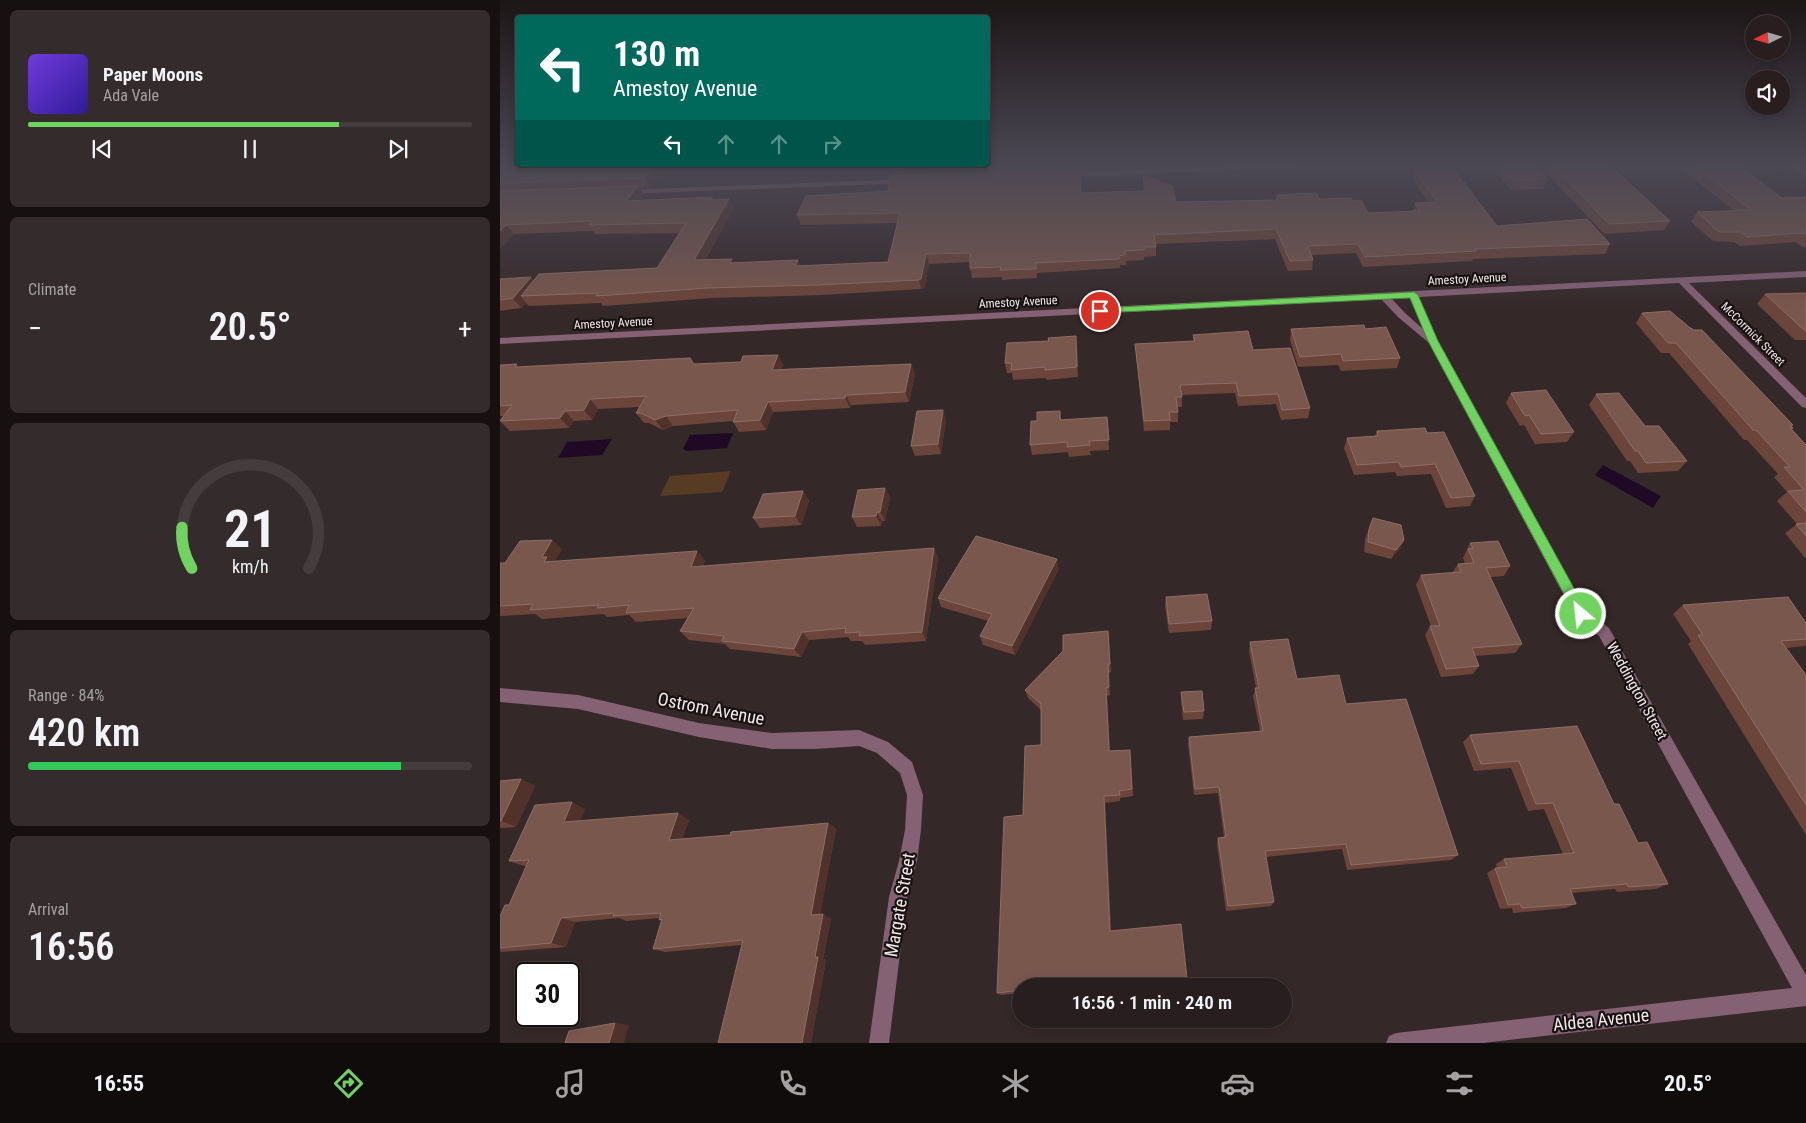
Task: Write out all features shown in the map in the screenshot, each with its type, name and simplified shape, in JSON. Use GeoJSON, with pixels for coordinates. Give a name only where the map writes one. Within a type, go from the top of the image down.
{"type":"FeatureCollection","features":[{"type":"Feature","properties":{"kind":"street","name":"Amestoy Avenue"},"geometry":{"type":"LineString","coordinates":[[500,341],[1806,274]]}},
{"type":"Feature","properties":{"kind":"street","name":"McCormick Street"},"geometry":{"type":"LineString","coordinates":[[1682,281],[1806,404]]}},
{"type":"Feature","properties":{"kind":"street","name":"Weddington Street"},"geometry":{"type":"LineString","coordinates":[[1414,295],[1433,341],[1581,614],[1604,632],[1806,995]]}},
{"type":"Feature","properties":{"kind":"street","name":"Weddington Street"},"geometry":{"type":"LineString","coordinates":[[1385,297],[1415,328],[1433,341]]}},
{"type":"Feature","properties":{"kind":"street","name":"Ostrom Avenue"},"geometry":{"type":"LineString","coordinates":[[500,694],[578,702],[699,730],[772,741],[859,738],[882,747],[906,768]]}},
{"type":"Feature","properties":{"kind":"street","name":"Margate Street"},"geometry":{"type":"LineString","coordinates":[[879,1043],[898,897],[908,861],[913,830],[915,795],[906,768]]}},
{"type":"Feature","properties":{"kind":"street","name":"Aldea Avenue"},"geometry":{"type":"LineString","coordinates":[[1396,1043],[1806,995]]}},
{"type":"Feature","properties":{"kind":"shaded area"},"geometry":{"type":"Polygon","coordinates":[[[733,433],[727,448],[687,451],[683,449],[690,435],[733,433]]]}},
{"type":"Feature","properties":{"kind":"shaded area"},"geometry":{"type":"Polygon","coordinates":[[[612,439],[602,455],[558,458],[567,442],[612,439]]]}},
{"type":"Feature","properties":{"kind":"shaded area"},"geometry":{"type":"Polygon","coordinates":[[[1603,465],[1661,496],[1653,508],[1595,475],[1603,465]]]}},
{"type":"Feature","properties":{"kind":"shaded area"},"geometry":{"type":"Polygon","coordinates":[[[731,471],[722,492],[660,496],[670,476],[731,471]]]}},
{"type":"Feature","properties":{"kind":"building"},"geometry":{"type":"Polygon","coordinates":[[[500,215],[720,215],[694,260],[732,259],[730,263],[798,260],[795,266],[888,262],[900,215],[1488,215],[1497,226],[1587,219],[1610,244],[1475,249],[1476,251],[1365,257],[1358,244],[1308,246],[1313,260],[1290,261],[1276,229],[1154,235],[1156,247],[1144,247],[1144,250],[1125,251],[1125,255],[1119,256],[1119,259],[1036,263],[1036,269],[1000,270],[1001,267],[970,268],[970,253],[926,254],[921,279],[919,280],[707,288],[596,296],[598,293],[521,296],[539,274],[657,268],[686,223],[589,225],[592,221],[506,225],[500,231],[500,215]]]}},
{"type":"Feature","properties":{"kind":"building"},"geometry":{"type":"Polygon","coordinates":[[[1600,215],[1663,215],[1670,221],[1609,224],[1600,215]]]}},
{"type":"Feature","properties":{"kind":"building"},"geometry":{"type":"Polygon","coordinates":[[[1700,215],[1806,215],[1806,235],[1803,233],[1747,237],[1741,232],[1719,232],[1700,215]]]}},
{"type":"Feature","properties":{"kind":"building"},"geometry":{"type":"Polygon","coordinates":[[[531,277],[513,298],[500,300],[500,279],[531,277]]]}},
{"type":"Feature","properties":{"kind":"building"},"geometry":{"type":"Polygon","coordinates":[[[1806,293],[1806,330],[1765,294],[1806,293]]]}},
{"type":"Feature","properties":{"kind":"building"},"geometry":{"type":"Polygon","coordinates":[[[1670,311],[1694,330],[1702,330],[1793,425],[1790,425],[1793,428],[1790,428],[1806,445],[1806,512],[1788,491],[1804,490],[1784,467],[1790,467],[1756,430],[1753,430],[1676,343],[1668,343],[1642,313],[1670,311]]]}},
{"type":"Feature","properties":{"kind":"building"},"geometry":{"type":"Polygon","coordinates":[[[1364,325],[1365,329],[1386,327],[1400,358],[1343,361],[1341,354],[1300,357],[1291,329],[1364,325]]]}},
{"type":"Feature","properties":{"kind":"building"},"geometry":{"type":"Polygon","coordinates":[[[1248,331],[1253,350],[1290,348],[1310,408],[1282,410],[1278,394],[1239,396],[1236,383],[1180,385],[1182,397],[1176,397],[1178,412],[1169,412],[1170,420],[1144,421],[1135,344],[1195,341],[1193,335],[1248,331]]]}},
{"type":"Feature","properties":{"kind":"building"},"geometry":{"type":"Polygon","coordinates":[[[1076,336],[1077,367],[1045,370],[1045,367],[1011,370],[1012,363],[1005,363],[1007,343],[1049,341],[1048,338],[1076,336]]]}},
{"type":"Feature","properties":{"kind":"building"},"geometry":{"type":"Polygon","coordinates":[[[778,355],[772,370],[911,364],[905,392],[846,395],[845,398],[768,402],[760,420],[733,422],[738,410],[666,416],[655,420],[641,413],[636,413],[646,396],[590,399],[584,410],[565,411],[560,418],[500,421],[512,405],[500,406],[500,365],[517,364],[515,367],[690,358],[694,364],[741,362],[743,356],[778,355]]]}},
{"type":"Feature","properties":{"kind":"building"},"geometry":{"type":"Polygon","coordinates":[[[1546,390],[1574,432],[1541,434],[1529,415],[1525,416],[1511,393],[1546,390]]]}},
{"type":"Feature","properties":{"kind":"building"},"geometry":{"type":"Polygon","coordinates":[[[1619,393],[1645,426],[1659,426],[1687,461],[1646,463],[1638,451],[1635,451],[1596,394],[1619,393]]]}},
{"type":"Feature","properties":{"kind":"building"},"geometry":{"type":"Polygon","coordinates":[[[943,410],[938,444],[911,446],[917,411],[943,410]]]}},
{"type":"Feature","properties":{"kind":"building"},"geometry":{"type":"Polygon","coordinates":[[[1060,411],[1060,420],[1107,417],[1109,440],[1089,441],[1090,445],[1067,447],[1067,442],[1030,445],[1031,421],[1037,421],[1037,412],[1060,411]]]}},
{"type":"Feature","properties":{"kind":"building"},"geometry":{"type":"Polygon","coordinates":[[[1425,428],[1427,433],[1444,432],[1475,496],[1451,498],[1435,464],[1401,467],[1399,462],[1357,465],[1347,438],[1378,436],[1377,431],[1425,428]]]}},
{"type":"Feature","properties":{"kind":"building"},"geometry":{"type":"Polygon","coordinates":[[[885,488],[880,512],[877,512],[876,516],[852,517],[858,490],[885,488]]]}},
{"type":"Feature","properties":{"kind":"building"},"geometry":{"type":"Polygon","coordinates":[[[803,491],[795,516],[753,518],[763,494],[803,491]]]}},
{"type":"Feature","properties":{"kind":"building"},"geometry":{"type":"Polygon","coordinates":[[[1373,518],[1401,525],[1404,540],[1396,550],[1368,542],[1369,529],[1373,518]]]}},
{"type":"Feature","properties":{"kind":"building"},"geometry":{"type":"Polygon","coordinates":[[[1806,523],[1806,536],[1796,524],[1806,523]]]}},
{"type":"Feature","properties":{"kind":"building"},"geometry":{"type":"Polygon","coordinates":[[[976,536],[1057,559],[1012,646],[980,636],[992,614],[938,598],[976,536]]]}},
{"type":"Feature","properties":{"kind":"building"},"geometry":{"type":"Polygon","coordinates":[[[552,540],[542,557],[547,557],[544,562],[697,551],[691,567],[934,548],[922,632],[859,636],[860,632],[845,633],[846,628],[802,632],[794,649],[722,641],[724,636],[680,631],[694,608],[626,613],[629,605],[597,608],[599,605],[530,610],[533,604],[500,606],[500,563],[505,563],[520,541],[552,540]]]}},
{"type":"Feature","properties":{"kind":"building"},"geometry":{"type":"Polygon","coordinates":[[[1498,541],[1510,566],[1486,568],[1522,644],[1472,648],[1479,666],[1446,669],[1430,626],[1440,626],[1421,575],[1461,572],[1458,564],[1474,563],[1468,549],[1473,548],[1470,543],[1498,541]]]}},
{"type":"Feature","properties":{"kind":"building"},"geometry":{"type":"Polygon","coordinates":[[[1207,594],[1212,621],[1169,624],[1166,597],[1207,594]]]}},
{"type":"Feature","properties":{"kind":"building"},"geometry":{"type":"Polygon","coordinates":[[[1788,597],[1806,623],[1806,639],[1781,641],[1806,675],[1806,805],[1698,635],[1703,635],[1683,605],[1788,597]]]}},
{"type":"Feature","properties":{"kind":"building"},"geometry":{"type":"Polygon","coordinates":[[[1108,631],[1110,664],[1108,664],[1109,687],[1106,688],[1109,751],[1130,750],[1132,789],[1119,791],[1120,795],[1104,796],[1110,931],[1181,924],[1187,978],[1012,978],[1012,991],[997,993],[1004,817],[1023,815],[1025,746],[1041,745],[1041,704],[1025,690],[1063,651],[1063,635],[1108,631]]]}},
{"type":"Feature","properties":{"kind":"building"},"geometry":{"type":"Polygon","coordinates":[[[1288,639],[1297,679],[1339,675],[1346,704],[1406,699],[1458,855],[1351,865],[1346,844],[1265,851],[1274,902],[1228,906],[1218,838],[1226,837],[1219,787],[1195,789],[1189,737],[1263,731],[1255,688],[1259,688],[1250,642],[1288,639]]]}},
{"type":"Feature","properties":{"kind":"building"},"geometry":{"type":"Polygon","coordinates":[[[1202,691],[1204,711],[1184,712],[1181,692],[1202,691]]]}},
{"type":"Feature","properties":{"kind":"building"},"geometry":{"type":"Polygon","coordinates":[[[1577,726],[1614,804],[1619,804],[1638,843],[1647,842],[1668,884],[1628,887],[1627,884],[1570,889],[1576,904],[1522,908],[1520,904],[1508,905],[1495,868],[1507,867],[1504,859],[1574,853],[1553,803],[1536,804],[1519,761],[1481,764],[1470,735],[1577,726]]]}},
{"type":"Feature","properties":{"kind":"building"},"geometry":{"type":"Polygon","coordinates":[[[521,779],[501,821],[500,821],[500,781],[521,779]]]}},
{"type":"Feature","properties":{"kind":"building"},"geometry":{"type":"Polygon","coordinates":[[[572,802],[564,822],[678,813],[669,840],[730,835],[731,832],[828,823],[811,915],[823,914],[815,957],[818,957],[802,1043],[718,1043],[743,940],[653,949],[662,919],[659,920],[661,913],[613,916],[614,913],[561,918],[551,943],[500,948],[500,916],[505,905],[509,905],[529,860],[509,861],[535,805],[572,802]]]}},
{"type":"Feature","properties":{"kind":"building"},"geometry":{"type":"Polygon","coordinates":[[[615,1023],[609,1043],[565,1043],[569,1031],[615,1023]]]}},
{"type":"Feature","properties":{"kind":"route"},"geometry":{"type":"LineString","coordinates":[[1100,311],[1414,295],[1429,327],[1433,341],[1581,614]]}}]}
